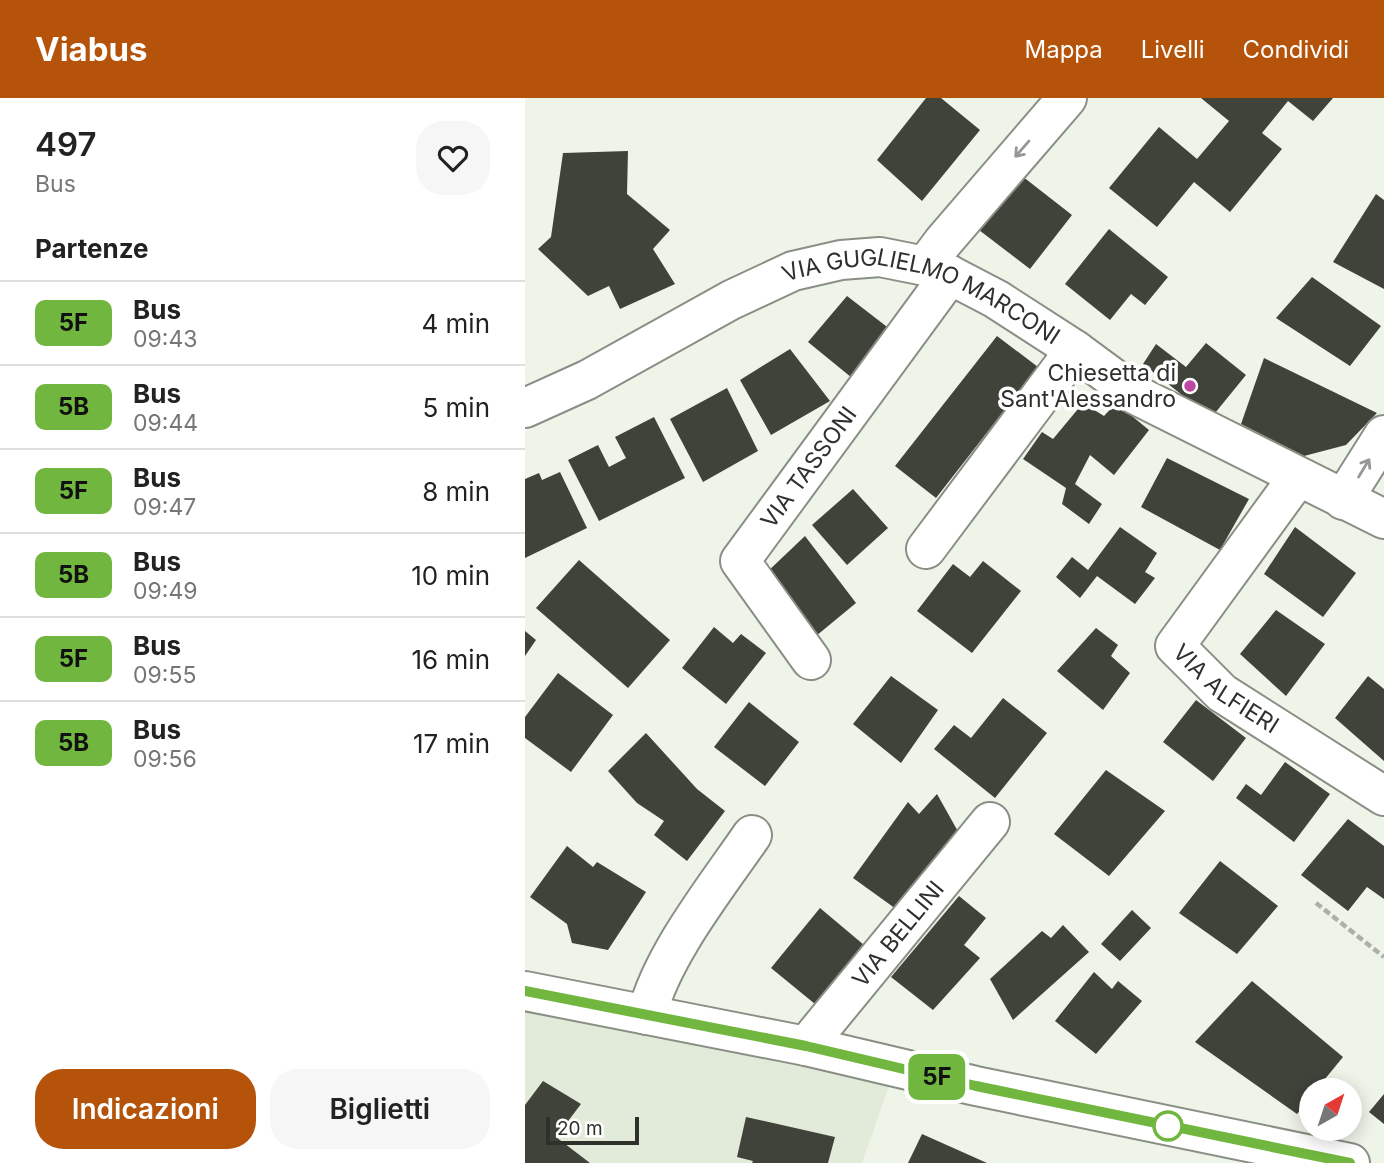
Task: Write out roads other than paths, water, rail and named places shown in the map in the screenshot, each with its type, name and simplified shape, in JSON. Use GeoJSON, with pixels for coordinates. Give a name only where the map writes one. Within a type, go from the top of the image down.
{"type":"FeatureCollection","features":[{"type":"Feature","properties":{"kind":"street"},"geometry":{"type":"LineString","coordinates":[[938,270],[943,242],[1067,98]]}},
{"type":"Feature","properties":{"kind":"street","name":"VIA GUGLIELMO MARCONI"},"geometry":{"type":"LineString","coordinates":[[525,408],[587,380],[731,300],[793,271],[841,260],[880,257],[938,270],[996,299],[1075,350],[1136,395],[1384,519]]}},
{"type":"Feature","properties":{"kind":"street","name":"VIA TASSONI"},"geometry":{"type":"LineString","coordinates":[[811,660],[740,561],[938,270]]}},
{"type":"Feature","properties":{"kind":"street"},"geometry":{"type":"LineString","coordinates":[[926,549],[1075,350]]}},
{"type":"Feature","properties":{"kind":"street"},"geometry":{"type":"LineString","coordinates":[[1343,500],[1384,435]]}},
{"type":"Feature","properties":{"kind":"street","name":"VIA ALFIERI"},"geometry":{"type":"LineString","coordinates":[[1298,477],[1175,646],[1222,693],[1384,796]]}},
{"type":"Feature","properties":{"kind":"street","name":"VIA BELLINI"},"geometry":{"type":"LineString","coordinates":[[806,1046],[990,822]]}},
{"type":"Feature","properties":{"kind":"street"},"geometry":{"type":"LineString","coordinates":[[646,1015],[657,983],[689,929],[753,835]]}},
{"type":"Feature","properties":{"kind":"street"},"geometry":{"type":"LineString","coordinates":[[525,991],[806,1046],[976,1086],[1350,1163]]}},
{"type":"Feature","properties":{"kind":"place","name":"Chiesetta di Sant'Alessandro"},"geometry":{"type":"Point","coordinates":[1190,386]}}]}
